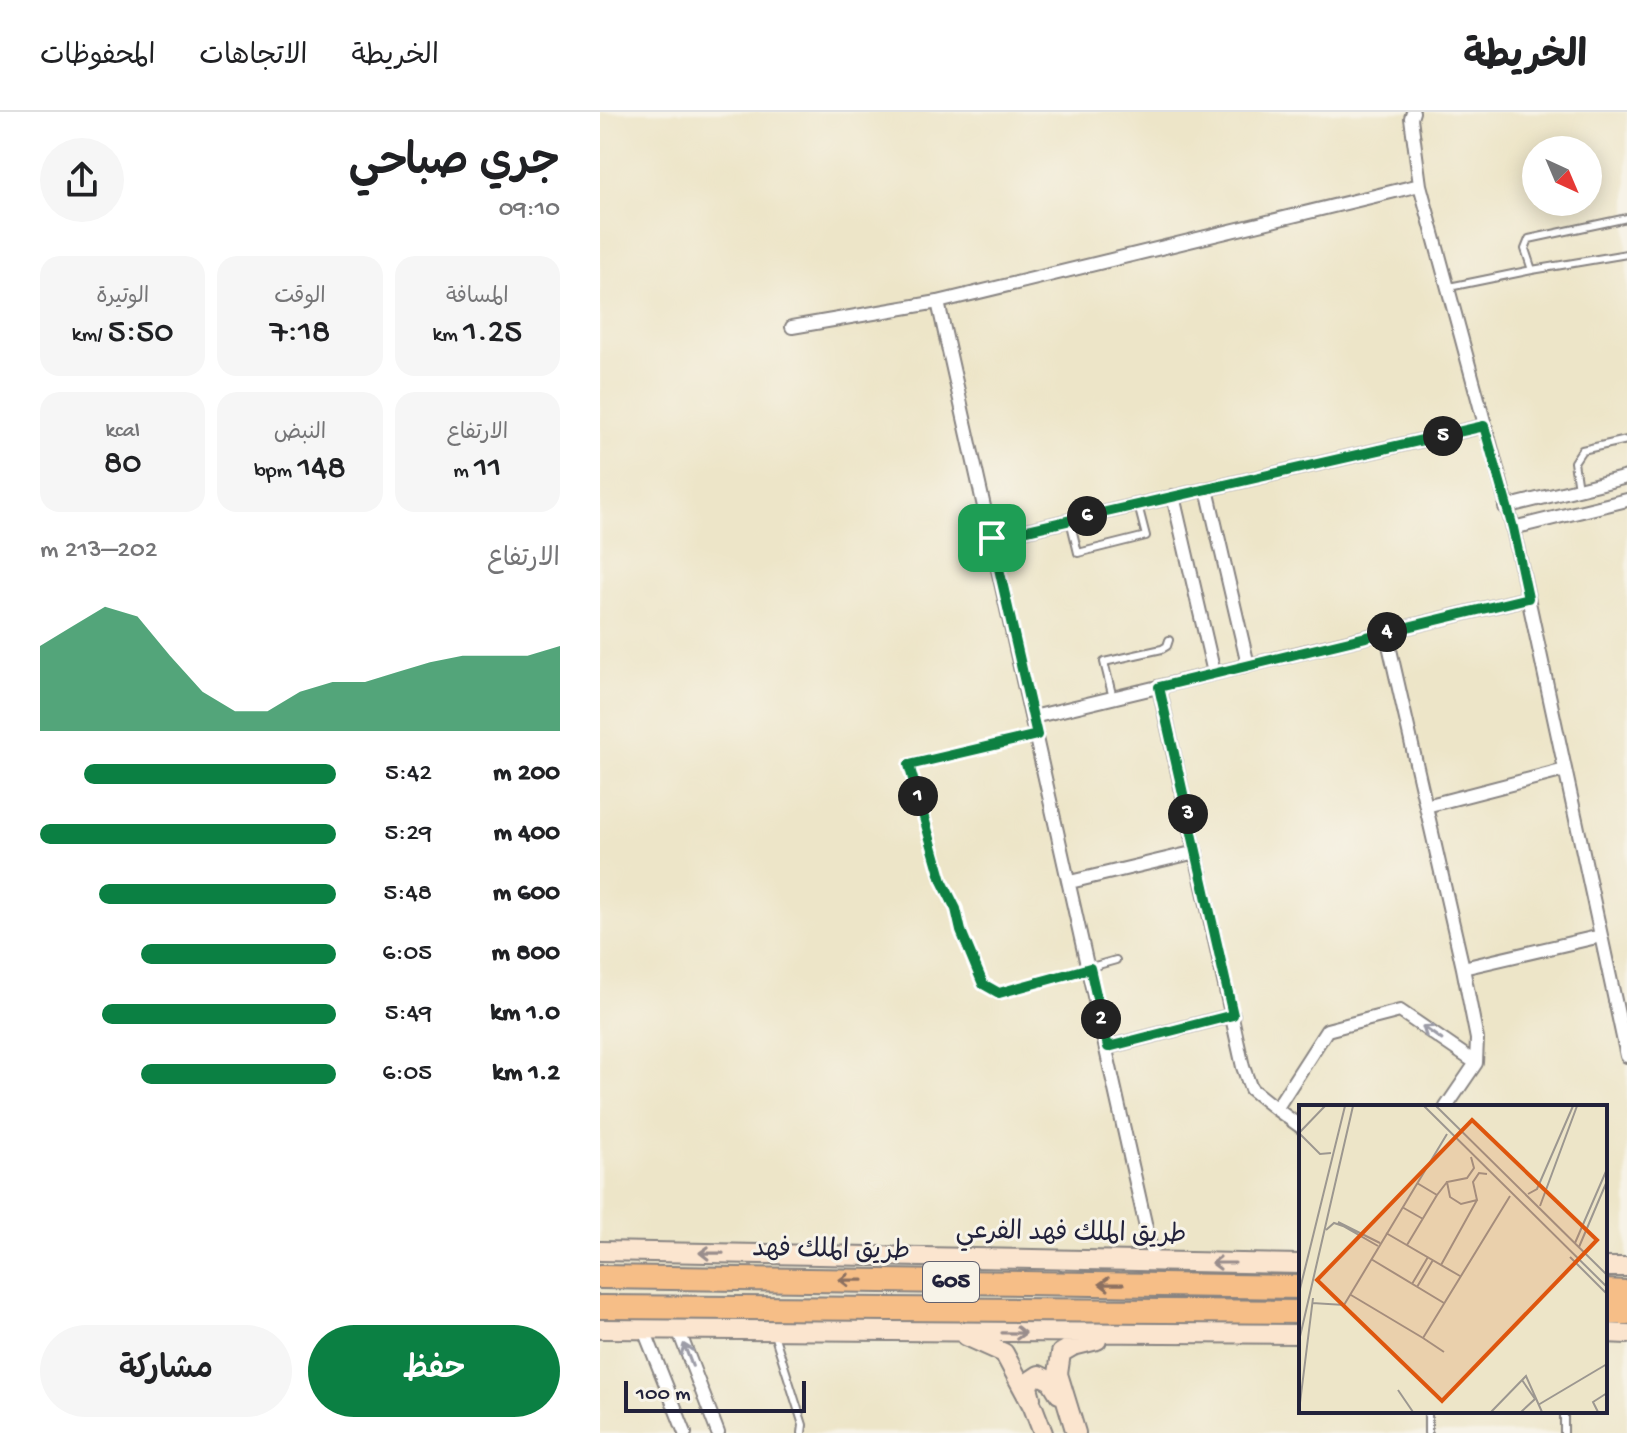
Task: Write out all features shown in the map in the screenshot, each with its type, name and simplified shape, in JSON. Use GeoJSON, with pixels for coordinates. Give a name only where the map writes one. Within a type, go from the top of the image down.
{"type":"FeatureCollection","features":[{"type":"Feature","properties":{"kind":"highway","name":"طريق الملك فهد"},"geometry":{"type":"LineString","coordinates":[[600,1276],[1299,1287]]}},
{"type":"Feature","properties":{"kind":"highway"},"geometry":{"type":"LineString","coordinates":[[1607,1291],[1627,1292]]}},
{"type":"Feature","properties":{"kind":"highway","name":"605"},"geometry":{"type":"LineString","coordinates":[[600,1307],[1299,1312]]}},
{"type":"Feature","properties":{"kind":"main road","name":"طريق الملك فهد الفرعي"},"geometry":{"type":"LineString","coordinates":[[600,1251],[1299,1264]]}},
{"type":"Feature","properties":{"kind":"main road"},"geometry":{"type":"LineString","coordinates":[[600,1329],[1299,1334]]}},
{"type":"Feature","properties":{"kind":"main road"},"geometry":{"type":"LineString","coordinates":[[956,1332],[1004,1353],[1033,1407]]}},
{"type":"Feature","properties":{"kind":"main road"},"geometry":{"type":"LineString","coordinates":[[1607,1333],[1627,1334]]}},
{"type":"Feature","properties":{"kind":"main road"},"geometry":{"type":"LineString","coordinates":[[1076,1433],[1058,1374],[1061,1353],[1073,1346],[1117,1334]]}},
{"type":"Feature","properties":{"kind":"main road"},"geometry":{"type":"LineString","coordinates":[[1043,1433],[1027,1383],[1039,1375],[1051,1381],[1065,1403]]}},
{"type":"Feature","properties":{"kind":"street"},"geometry":{"type":"LineString","coordinates":[[1413,112],[1411,118],[1420,185],[1513,528],[1627,1056]]}},
{"type":"Feature","properties":{"kind":"street"},"geometry":{"type":"LineString","coordinates":[[792,327],[938,302],[1420,185]]}},
{"type":"Feature","properties":{"kind":"street"},"geometry":{"type":"LineString","coordinates":[[938,302],[1108,1047],[1154,1263]]}},
{"type":"Feature","properties":{"kind":"street"},"geometry":{"type":"LineString","coordinates":[[992,538],[1484,426]]}},
{"type":"Feature","properties":{"kind":"street"},"geometry":{"type":"LineString","coordinates":[[1505,507],[1627,477]]}},
{"type":"Feature","properties":{"kind":"street"},"geometry":{"type":"LineString","coordinates":[[1207,489],[1248,665]]}},
{"type":"Feature","properties":{"kind":"street"},"geometry":{"type":"LineString","coordinates":[[1173,496],[1214,673]]}},
{"type":"Feature","properties":{"kind":"street"},"geometry":{"type":"LineString","coordinates":[[1513,528],[1627,500]]}},
{"type":"Feature","properties":{"kind":"street"},"geometry":{"type":"LineString","coordinates":[[1033,717],[1528,598]]}},
{"type":"Feature","properties":{"kind":"street"},"geometry":{"type":"LineString","coordinates":[[1386,632],[1477,1039],[1476,1063],[1447,1105]]}},
{"type":"Feature","properties":{"kind":"street"},"geometry":{"type":"LineString","coordinates":[[1159,687],[1243,1067],[1251,1089],[1299,1126]]}},
{"type":"Feature","properties":{"kind":"street"},"geometry":{"type":"LineString","coordinates":[[1426,806],[1565,770]]}},
{"type":"Feature","properties":{"kind":"street"},"geometry":{"type":"LineString","coordinates":[[1070,882],[1196,852]]}},
{"type":"Feature","properties":{"kind":"street"},"geometry":{"type":"LineString","coordinates":[[1463,968],[1601,936]]}},
{"type":"Feature","properties":{"kind":"street"},"geometry":{"type":"LineString","coordinates":[[1276,1109],[1327,1030],[1400,1011],[1476,1063]]}},
{"type":"Feature","properties":{"kind":"street"},"geometry":{"type":"LineString","coordinates":[[1108,1047],[1233,1015]]}},
{"type":"Feature","properties":{"kind":"street"},"geometry":{"type":"LineString","coordinates":[[678,1329],[718,1433]]}},
{"type":"Feature","properties":{"kind":"street"},"geometry":{"type":"LineString","coordinates":[[644,1330],[685,1433]]}},
{"type":"Feature","properties":{"kind":"lane"},"geometry":{"type":"LineString","coordinates":[[1532,270],[1525,249],[1529,239],[1627,218]]}},
{"type":"Feature","properties":{"kind":"lane"},"geometry":{"type":"LineString","coordinates":[[1447,288],[1627,254]]}},
{"type":"Feature","properties":{"kind":"lane"},"geometry":{"type":"LineString","coordinates":[[1578,489],[1574,462],[1582,450],[1627,440]]}},
{"type":"Feature","properties":{"kind":"lane"},"geometry":{"type":"LineString","coordinates":[[1070,520],[1078,553],[1146,536],[1138,505]]}},
{"type":"Feature","properties":{"kind":"lane"},"geometry":{"type":"LineString","coordinates":[[1113,698],[1104,662],[1162,649],[1169,640]]}},
{"type":"Feature","properties":{"kind":"lane"},"geometry":{"type":"LineString","coordinates":[[1037,735],[909,765],[942,881],[956,909],[961,931],[983,984],[999,993],[1116,960]]}},
{"type":"Feature","properties":{"kind":"lane"},"geometry":{"type":"LineString","coordinates":[[773,1330],[803,1425],[802,1433]]}},
{"type":"Feature","properties":{"kind":"route"},"geometry":{"type":"LineString","coordinates":[[1484,426],[1513,528],[1528,598],[1159,687],[1233,1015],[1108,1047],[1090,968],[999,993],[983,984],[961,931],[956,909],[942,881],[909,765],[1037,735],[992,538],[1484,426]]}}]}
